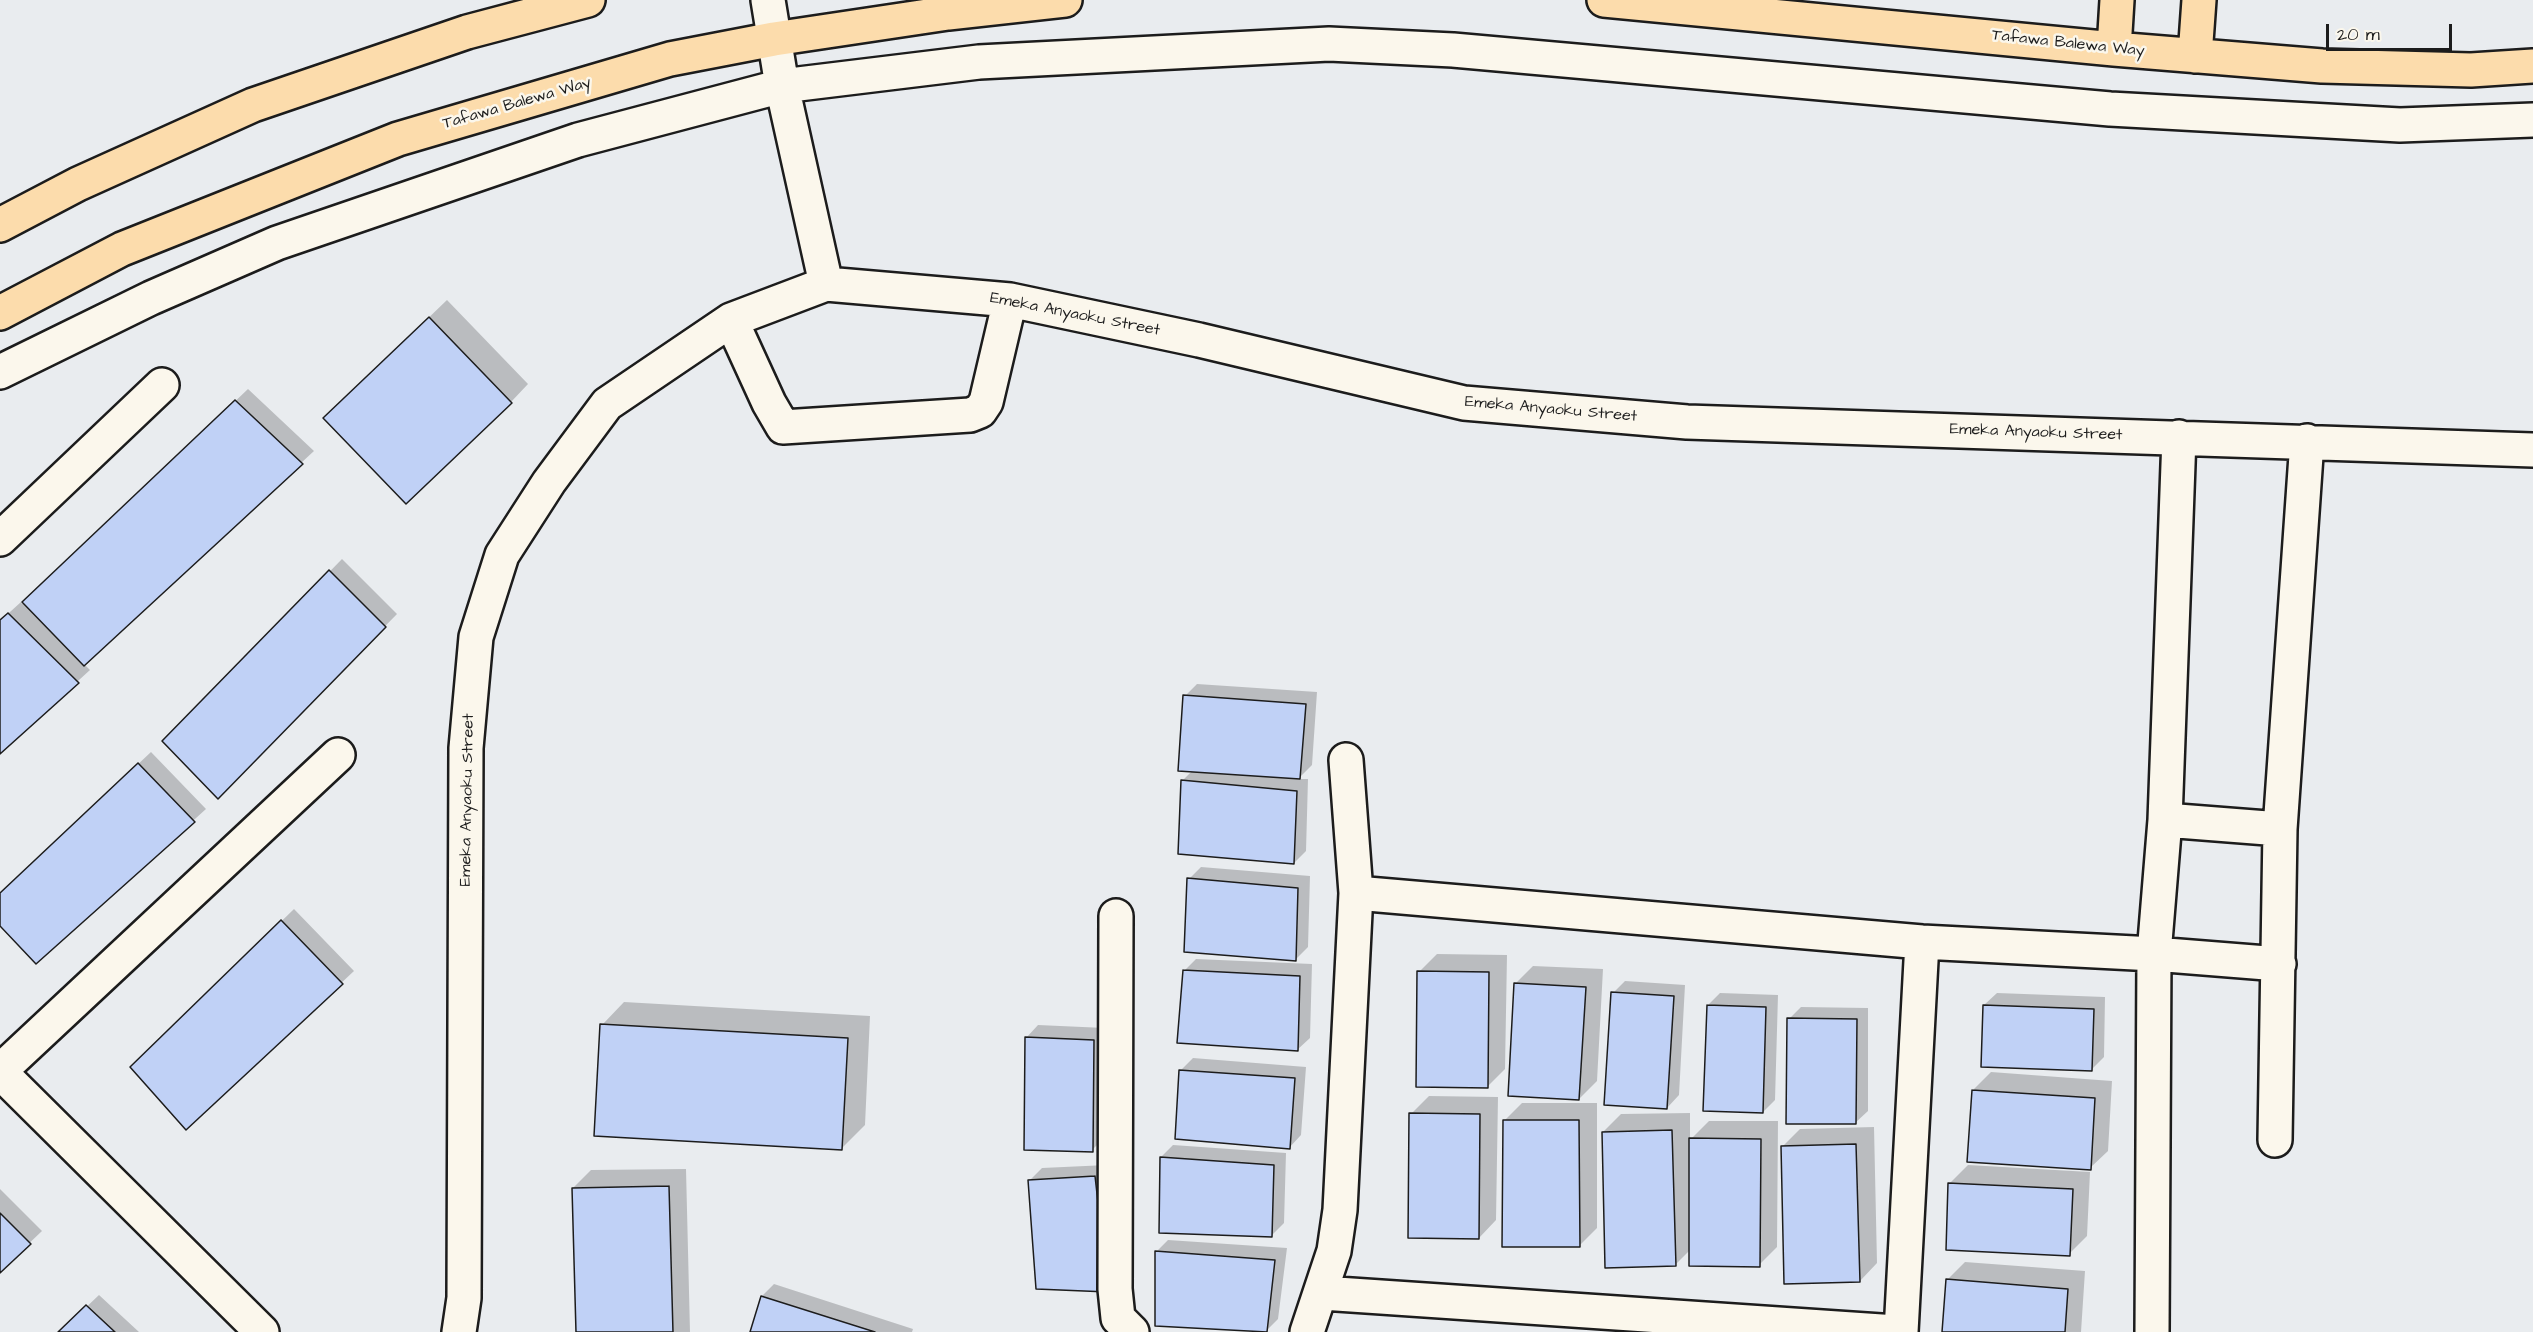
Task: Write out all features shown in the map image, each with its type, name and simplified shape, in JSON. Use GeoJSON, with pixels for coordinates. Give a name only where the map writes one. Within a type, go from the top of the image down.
{"type":"FeatureCollection","features":[{"type":"Feature","properties":{"kind":"main road"},"geometry":{"type":"LineString","coordinates":[[0,225],[78,184],[253,105],[467,32],[588,0]]}},
{"type":"Feature","properties":{"kind":"main road","name":"Tafawa Balewa Way"},"geometry":{"type":"LineString","coordinates":[[0,313],[122,249],[398,139],[670,59],[774,39],[1065,0]]}},
{"type":"Feature","properties":{"kind":"main road","name":"Tafawa Balewa Way"},"geometry":{"type":"LineString","coordinates":[[1604,0],[2114,49],[2322,66],[2471,70],[2533,66]]}},
{"type":"Feature","properties":{"kind":"main road"},"geometry":{"type":"LineString","coordinates":[[2114,49],[2117,0]]}},
{"type":"Feature","properties":{"kind":"main road"},"geometry":{"type":"LineString","coordinates":[[2195,56],[2199,0]]}},
{"type":"Feature","properties":{"kind":"street"},"geometry":{"type":"LineString","coordinates":[[768,0],[782,86],[826,284]]}},
{"type":"Feature","properties":{"kind":"street"},"geometry":{"type":"LineString","coordinates":[[0,372],[151,298],[277,243],[578,140],[782,86],[979,62],[1329,44],[1453,50],[2110,110],[2400,125],[2533,120]]}},
{"type":"Feature","properties":{"kind":"street","name":"Emeka Anyaoku Street"},"geometry":{"type":"LineString","coordinates":[[459,1332],[464,1286],[466,748],[476,637],[502,555],[549,482],[607,404],[731,320],[826,284],[1010,300],[1198,340],[1464,403],[1687,422],[2533,450]]}},
{"type":"Feature","properties":{"kind":"street"},"geometry":{"type":"LineString","coordinates":[[731,320],[769,403],[783,427],[970,415],[980,411],[986,402],[1010,300]]}},
{"type":"Feature","properties":{"kind":"street"},"geometry":{"type":"LineString","coordinates":[[0,539],[162,385]]}},
{"type":"Feature","properties":{"kind":"street"},"geometry":{"type":"LineString","coordinates":[[2152,1332],[2154,954],[2164,820],[2179,437]]}},
{"type":"Feature","properties":{"kind":"street"},"geometry":{"type":"LineString","coordinates":[[2275,1140],[2280,829],[2307,441]]}},
{"type":"Feature","properties":{"kind":"street"},"geometry":{"type":"LineString","coordinates":[[261,1332],[0,1072],[338,755]]}},
{"type":"Feature","properties":{"kind":"street"},"geometry":{"type":"LineString","coordinates":[[1307,1332],[1322,1293],[1334,1251],[1340,1210],[1356,893],[1346,760]]}},
{"type":"Feature","properties":{"kind":"street"},"geometry":{"type":"LineString","coordinates":[[2164,820],[2280,829]]}},
{"type":"Feature","properties":{"kind":"street"},"geometry":{"type":"LineString","coordinates":[[1356,893],[1922,942],[2154,954],[2279,964]]}},
{"type":"Feature","properties":{"kind":"street"},"geometry":{"type":"LineString","coordinates":[[1116,916],[1115,1289],[1118,1318],[1132,1332]]}},
{"type":"Feature","properties":{"kind":"street"},"geometry":{"type":"LineString","coordinates":[[1901,1332],[1922,942]]}},
{"type":"Feature","properties":{"kind":"street"},"geometry":{"type":"LineString","coordinates":[[1322,1293],[1896,1332]]}},
{"type":"Feature","properties":{"kind":"building"},"geometry":{"type":"Polygon","coordinates":[[[429,317],[512,403],[406,504],[323,418],[429,317]]]}},
{"type":"Feature","properties":{"kind":"building"},"geometry":{"type":"Polygon","coordinates":[[[235,400],[303,464],[84,666],[22,602],[235,400]]]}},
{"type":"Feature","properties":{"kind":"building"},"geometry":{"type":"Polygon","coordinates":[[[329,570],[386,627],[218,799],[162,741],[329,570]]]}},
{"type":"Feature","properties":{"kind":"building"},"geometry":{"type":"Polygon","coordinates":[[[8,613],[79,683],[0,754],[0,620],[8,613]]]}},
{"type":"Feature","properties":{"kind":"building"},"geometry":{"type":"Polygon","coordinates":[[[1183,695],[1306,704],[1300,779],[1178,771],[1183,695]]]}},
{"type":"Feature","properties":{"kind":"building"},"geometry":{"type":"Polygon","coordinates":[[[138,763],[195,822],[36,964],[0,926],[0,893],[138,763]]]}},
{"type":"Feature","properties":{"kind":"building"},"geometry":{"type":"Polygon","coordinates":[[[1181,780],[1297,791],[1294,864],[1178,854],[1181,780]]]}},
{"type":"Feature","properties":{"kind":"building"},"geometry":{"type":"Polygon","coordinates":[[[1187,878],[1298,888],[1296,961],[1184,952],[1187,878]]]}},
{"type":"Feature","properties":{"kind":"building"},"geometry":{"type":"Polygon","coordinates":[[[281,920],[343,984],[186,1130],[130,1067],[281,920]]]}},
{"type":"Feature","properties":{"kind":"building"},"geometry":{"type":"Polygon","coordinates":[[[1183,970],[1300,976],[1298,1051],[1177,1043],[1183,970]]]}},
{"type":"Feature","properties":{"kind":"building"},"geometry":{"type":"Polygon","coordinates":[[[1417,971],[1489,972],[1488,1088],[1416,1087],[1417,971]]]}},
{"type":"Feature","properties":{"kind":"building"},"geometry":{"type":"Polygon","coordinates":[[[1514,983],[1586,987],[1579,1100],[1508,1096],[1514,983]]]}},
{"type":"Feature","properties":{"kind":"building"},"geometry":{"type":"Polygon","coordinates":[[[1611,992],[1674,996],[1667,1109],[1604,1105],[1611,992]]]}},
{"type":"Feature","properties":{"kind":"building"},"geometry":{"type":"Polygon","coordinates":[[[1707,1005],[1766,1007],[1763,1113],[1703,1111],[1707,1005]]]}},
{"type":"Feature","properties":{"kind":"building"},"geometry":{"type":"Polygon","coordinates":[[[1983,1005],[2094,1009],[2092,1071],[1981,1067],[1983,1005]]]}},
{"type":"Feature","properties":{"kind":"building"},"geometry":{"type":"Polygon","coordinates":[[[1787,1018],[1857,1019],[1856,1124],[1786,1124],[1787,1018]]]}},
{"type":"Feature","properties":{"kind":"building"},"geometry":{"type":"Polygon","coordinates":[[[600,1024],[848,1038],[842,1150],[594,1136],[600,1024]]]}},
{"type":"Feature","properties":{"kind":"building"},"geometry":{"type":"Polygon","coordinates":[[[1025,1037],[1094,1040],[1093,1152],[1024,1150],[1025,1037]]]}},
{"type":"Feature","properties":{"kind":"building"},"geometry":{"type":"Polygon","coordinates":[[[1179,1070],[1295,1078],[1290,1149],[1175,1139],[1179,1070]]]}},
{"type":"Feature","properties":{"kind":"building"},"geometry":{"type":"Polygon","coordinates":[[[1972,1090],[2095,1098],[2091,1170],[1967,1162],[1972,1090]]]}},
{"type":"Feature","properties":{"kind":"building"},"geometry":{"type":"Polygon","coordinates":[[[1409,1113],[1480,1114],[1479,1239],[1408,1238],[1409,1113]]]}},
{"type":"Feature","properties":{"kind":"building"},"geometry":{"type":"Polygon","coordinates":[[[1503,1120],[1579,1120],[1580,1247],[1502,1247],[1503,1120]]]}},
{"type":"Feature","properties":{"kind":"building"},"geometry":{"type":"Polygon","coordinates":[[[1672,1130],[1676,1266],[1605,1268],[1602,1132],[1672,1130]]]}},
{"type":"Feature","properties":{"kind":"building"},"geometry":{"type":"Polygon","coordinates":[[[1689,1138],[1761,1139],[1760,1267],[1689,1266],[1689,1138]]]}},
{"type":"Feature","properties":{"kind":"building"},"geometry":{"type":"Polygon","coordinates":[[[1856,1144],[1860,1282],[1784,1284],[1781,1146],[1856,1144]]]}},
{"type":"Feature","properties":{"kind":"building"},"geometry":{"type":"Polygon","coordinates":[[[1160,1157],[1274,1165],[1272,1237],[1159,1233],[1160,1157]]]}},
{"type":"Feature","properties":{"kind":"building"},"geometry":{"type":"Polygon","coordinates":[[[1095,1176],[1108,1292],[1036,1289],[1028,1180],[1095,1176]]]}},
{"type":"Feature","properties":{"kind":"building"},"geometry":{"type":"Polygon","coordinates":[[[1948,1183],[2073,1189],[2070,1256],[1946,1250],[1948,1183]]]}},
{"type":"Feature","properties":{"kind":"building"},"geometry":{"type":"Polygon","coordinates":[[[669,1186],[673,1332],[576,1332],[572,1188],[669,1186]]]}},
{"type":"Feature","properties":{"kind":"building"},"geometry":{"type":"Polygon","coordinates":[[[0,1213],[31,1244],[0,1273],[0,1213]]]}},
{"type":"Feature","properties":{"kind":"building"},"geometry":{"type":"Polygon","coordinates":[[[1155,1251],[1275,1260],[1267,1332],[1155,1326],[1155,1251]]]}},
{"type":"Feature","properties":{"kind":"building"},"geometry":{"type":"Polygon","coordinates":[[[1946,1279],[2068,1289],[2065,1332],[1942,1332],[1946,1279]]]}},
{"type":"Feature","properties":{"kind":"building"},"geometry":{"type":"Polygon","coordinates":[[[761,1296],[875,1332],[750,1332],[761,1296]]]}},
{"type":"Feature","properties":{"kind":"building"},"geometry":{"type":"Polygon","coordinates":[[[86,1305],[115,1332],[58,1332],[86,1305]]]}}]}
